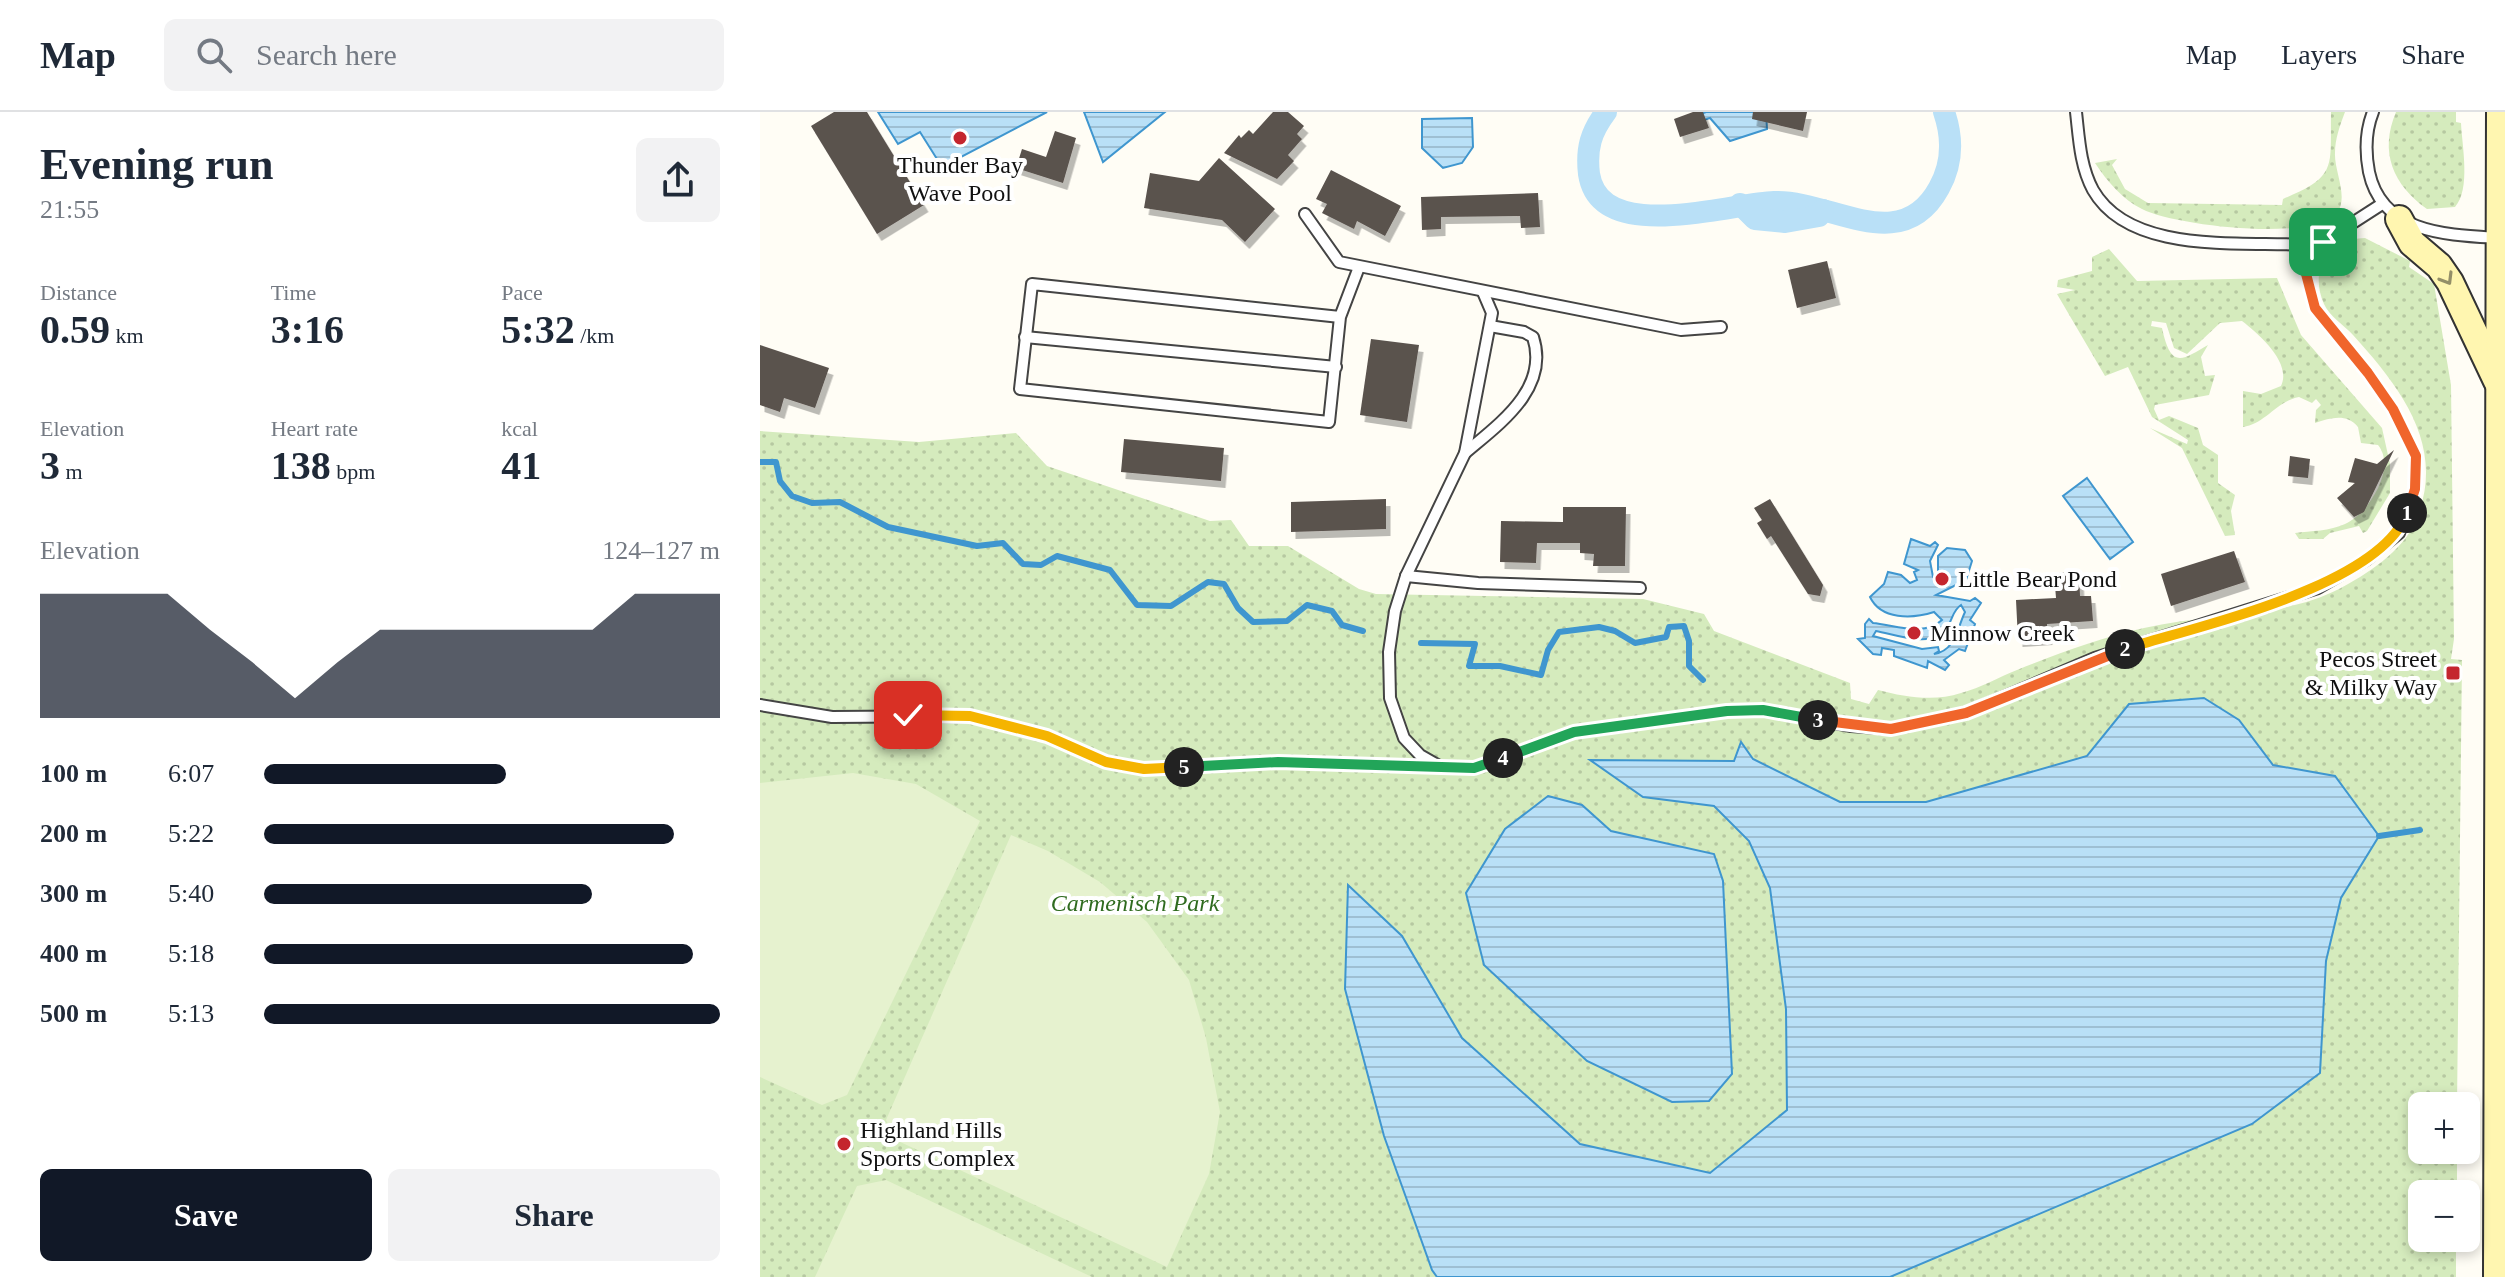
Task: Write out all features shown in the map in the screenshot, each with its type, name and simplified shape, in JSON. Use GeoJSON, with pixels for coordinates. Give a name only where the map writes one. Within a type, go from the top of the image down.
{"type":"FeatureCollection","features":[{"type":"Feature","properties":{"kind":"main road"},"geometry":{"type":"LineString","coordinates":[[2497,1277],[2503,238],[2500,112]]}},
{"type":"Feature","properties":{"kind":"main road"},"geometry":{"type":"LineString","coordinates":[[2390,212],[2412,243],[2439,266],[2450,282],[2500,387]]}},
{"type":"Feature","properties":{"kind":"lane"},"geometry":{"type":"LineString","coordinates":[[2076,112],[2082,161],[2094,191],[2113,212],[2137,228],[2161,237],[2305,245],[2323,242],[2390,212]]}},
{"type":"Feature","properties":{"kind":"lane"},"geometry":{"type":"LineString","coordinates":[[2373,112],[2366,141],[2367,160],[2390,212],[2442,234],[2503,238]]}},
{"type":"Feature","properties":{"kind":"lane"},"geometry":{"type":"LineString","coordinates":[[1305,214],[1339,262],[1483,292],[1606,312],[1681,330],[1721,327]]}},
{"type":"Feature","properties":{"kind":"lane"},"geometry":{"type":"LineString","coordinates":[[760,705],[832,717],[970,716],[1047,736],[1106,762],[1144,769],[1278,762],[1474,768],[1574,732],[1727,711],[1763,710],[1851,726],[1891,729],[1966,713],[2095,658],[2318,588],[2366,560],[2399,533],[2415,489],[2416,456],[2376,385],[2315,308],[2305,270],[2305,245]]}},
{"type":"Feature","properties":{"kind":"lane"},"geometry":{"type":"LineString","coordinates":[[1340,317],[1032,284],[1020,389],[1329,422],[1340,317],[1359,267]]}},
{"type":"Feature","properties":{"kind":"lane"},"geometry":{"type":"LineString","coordinates":[[1443,768],[1420,755],[1404,738],[1390,698],[1389,652],[1395,611],[1406,576],[1465,453],[1492,313],[1483,292]]}},
{"type":"Feature","properties":{"kind":"lane"},"geometry":{"type":"LineString","coordinates":[[1465,453],[1521,402],[1537,364],[1533,337],[1524,332],[1490,326]]}},
{"type":"Feature","properties":{"kind":"lane"},"geometry":{"type":"LineString","coordinates":[[1025,337],[1336,367]]}},
{"type":"Feature","properties":{"kind":"lane"},"geometry":{"type":"LineString","coordinates":[[1406,576],[1478,583],[1640,588]]}},
{"type":"Feature","properties":{"kind":"green space"},"geometry":{"type":"Polygon","coordinates":[[[2331,112],[2345,112],[2335,148],[2342,199],[2340,207],[2337,213],[2323,222],[2301,227],[2243,228],[2159,215],[2128,200],[2095,163],[2117,159],[2112,165],[2125,189],[2148,203],[2282,205],[2283,199],[2314,184],[2327,168],[2331,146],[2331,112]]]}},
{"type":"Feature","properties":{"kind":"green space"},"geometry":{"type":"Polygon","coordinates":[[[2396,112],[2456,112],[2456,122],[2461,123],[2464,179],[2463,190],[2455,207],[2427,209],[2415,200],[2398,178],[2389,154],[2391,127],[2396,112]]]}},
{"type":"Feature","properties":{"kind":"green space","name":"Carmenisch Park"},"geometry":{"type":"Polygon","coordinates":[[[2365,238],[2410,261],[2409,267],[2434,284],[2451,385],[2454,639],[2451,659],[2462,660],[2457,1092],[2408,1092],[2408,1164],[2457,1164],[2457,1180],[2408,1180],[2408,1252],[2456,1252],[2456,1277],[760,1277],[760,431],[919,442],[1016,433],[1047,466],[1210,521],[1231,520],[1249,546],[1288,546],[1359,589],[1376,594],[1643,599],[1704,614],[1714,631],[1850,683],[1851,699],[1869,704],[1878,690],[1930,698],[1951,696],[2064,652],[2128,632],[2168,623],[2268,611],[2316,599],[2361,577],[2402,543],[2415,522],[2424,495],[2426,469],[2423,444],[2414,421],[2388,376],[2329,312],[2320,291],[2320,268],[2325,259],[2331,250],[2352,240],[2365,238]]]}},
{"type":"Feature","properties":{"kind":"green space"},"geometry":{"type":"Polygon","coordinates":[[[2109,249],[2137,281],[2277,278],[2301,335],[2382,428],[2390,464],[2390,493],[2367,531],[2363,533],[2359,526],[2330,533],[2323,539],[2299,539],[2295,533],[2345,524],[2363,510],[2378,489],[2382,477],[2383,455],[2378,445],[2361,443],[2358,427],[2343,418],[2315,423],[2316,410],[2321,405],[2316,399],[2312,403],[2299,397],[2291,399],[2258,422],[2243,427],[2243,391],[2261,394],[2281,386],[2282,368],[2272,350],[2242,321],[2220,323],[2187,354],[2174,348],[2166,323],[2152,321],[2151,326],[2162,328],[2174,356],[2191,355],[2208,345],[2201,357],[2205,376],[2215,375],[2209,395],[2155,405],[2154,409],[2159,420],[2169,416],[2198,428],[2203,445],[2218,455],[2218,483],[2235,495],[2231,511],[2235,535],[2225,536],[2182,448],[2150,428],[2187,444],[2188,440],[2152,417],[2128,367],[2105,376],[2057,294],[2075,290],[2057,287],[2058,280],[2092,271],[2092,257],[2109,249]]]}},
{"type":"Feature","properties":{"kind":"green space"},"geometry":{"type":"Polygon","coordinates":[[[853,773],[916,784],[980,821],[847,1095],[822,1105],[760,1077],[760,783],[853,773]]]}},
{"type":"Feature","properties":{"kind":"green space"},"geometry":{"type":"Polygon","coordinates":[[[1011,835],[1048,851],[1100,882],[1147,922],[1189,980],[1206,1038],[1220,1112],[1209,1174],[1167,1267],[896,1140],[886,1120],[1011,835]]]}},
{"type":"Feature","properties":{"kind":"green space"},"geometry":{"type":"Polygon","coordinates":[[[886,1180],[1092,1277],[815,1277],[857,1186],[886,1180]]]}},
{"type":"Feature","properties":{"kind":"water","name":"Thunder Bay Wave Pool"},"geometry":{"type":"Polygon","coordinates":[[[878,112],[1047,112],[942,167],[920,132],[898,144],[878,112]]]}},
{"type":"Feature","properties":{"kind":"water","name":"Thunder Bay Wave Pool"},"geometry":{"type":"Polygon","coordinates":[[[1084,112],[1165,112],[1103,162],[1084,112]]]}},
{"type":"Feature","properties":{"kind":"water"},"geometry":{"type":"Polygon","coordinates":[[[1706,112],[1766,112],[1767,129],[1730,141],[1710,118],[1697,122],[1695,116],[1706,112]]]}},
{"type":"Feature","properties":{"kind":"water"},"geometry":{"type":"Polygon","coordinates":[[[1472,118],[1473,147],[1462,163],[1443,168],[1422,148],[1422,119],[1472,118]]]}},
{"type":"Feature","properties":{"kind":"water"},"geometry":{"type":"Polygon","coordinates":[[[2087,478],[2133,542],[2110,559],[2063,496],[2087,478]]]}},
{"type":"Feature","properties":{"kind":"water"},"geometry":{"type":"Polygon","coordinates":[[[1911,539],[1930,546],[1935,542],[1938,545],[1930,561],[1933,577],[1938,576],[1938,556],[1947,548],[1965,550],[1972,561],[1966,580],[1936,595],[1970,601],[1975,598],[1981,603],[1970,620],[1975,624],[1965,651],[1959,649],[1944,660],[1949,665],[1945,670],[1928,661],[1927,668],[1894,656],[1894,650],[1882,648],[1881,655],[1873,654],[1858,639],[1865,638],[1865,624],[1869,619],[1873,623],[1918,629],[1942,620],[1934,612],[1898,616],[1875,605],[1870,597],[1884,584],[1888,572],[1901,575],[1910,583],[1917,580],[1914,572],[1918,570],[1904,564],[1911,539]],[[1961,605],[1958,607],[1948,626],[1934,637],[1915,639],[1876,631],[1873,636],[1922,649],[1938,647],[1939,651],[1934,654],[1951,644],[1965,612],[1961,605]]]}},
{"type":"Feature","properties":{"kind":"water"},"geometry":{"type":"Polygon","coordinates":[[[2204,698],[2239,720],[2273,765],[2335,776],[2379,836],[2341,898],[2326,961],[2320,1073],[2252,1124],[1890,1277],[1437,1277],[1384,1136],[1345,989],[1348,885],[1402,936],[1462,1038],[1580,1144],[1710,1173],[1787,1110],[1786,1009],[1770,888],[1749,841],[1714,806],[1643,797],[1590,760],[1734,761],[1741,742],[1753,759],[1840,802],[1926,802],[2087,756],[2129,704],[2204,698]]]}},
{"type":"Feature","properties":{"kind":"water"},"geometry":{"type":"Polygon","coordinates":[[[1548,796],[1582,805],[1611,831],[1714,854],[1723,881],[1732,1074],[1709,1101],[1672,1102],[1587,1061],[1484,965],[1466,893],[1505,829],[1548,796]]]}},
{"type":"Feature","properties":{"kind":"building"},"geometry":{"type":"Polygon","coordinates":[[[834,112],[867,112],[924,205],[877,234],[811,126],[834,112]]]}},
{"type":"Feature","properties":{"kind":"building"},"geometry":{"type":"Polygon","coordinates":[[[1273,112],[1288,112],[1304,126],[1297,134],[1302,139],[1288,155],[1294,161],[1277,179],[1224,153],[1239,135],[1241,138],[1249,130],[1253,134],[1273,112]]]}},
{"type":"Feature","properties":{"kind":"building"},"geometry":{"type":"Polygon","coordinates":[[[1703,112],[1709,128],[1680,137],[1674,119],[1703,112]]]}},
{"type":"Feature","properties":{"kind":"building"},"geometry":{"type":"Polygon","coordinates":[[[1753,112],[1807,112],[1803,131],[1752,119],[1753,112]]]}},
{"type":"Feature","properties":{"kind":"building"},"geometry":{"type":"Polygon","coordinates":[[[1055,131],[1076,138],[1063,183],[1016,168],[1022,149],[1046,157],[1055,131]]]}},
{"type":"Feature","properties":{"kind":"building"},"geometry":{"type":"Polygon","coordinates":[[[1219,158],[1275,209],[1245,242],[1222,220],[1144,208],[1150,173],[1199,181],[1219,158]]]}},
{"type":"Feature","properties":{"kind":"building"},"geometry":{"type":"Polygon","coordinates":[[[1331,170],[1401,206],[1385,236],[1357,221],[1354,229],[1322,213],[1327,204],[1316,199],[1331,170]]]}},
{"type":"Feature","properties":{"kind":"building"},"geometry":{"type":"Polygon","coordinates":[[[1538,193],[1540,227],[1521,228],[1520,216],[1441,217],[1441,229],[1422,230],[1421,197],[1538,193]]]}},
{"type":"Feature","properties":{"kind":"building"},"geometry":{"type":"Polygon","coordinates":[[[1827,261],[1836,298],[1797,308],[1788,270],[1827,261]]]}},
{"type":"Feature","properties":{"kind":"building"},"geometry":{"type":"Polygon","coordinates":[[[1371,339],[1419,345],[1407,422],[1360,415],[1371,339]]]}},
{"type":"Feature","properties":{"kind":"building"},"geometry":{"type":"Polygon","coordinates":[[[760,345],[829,368],[815,408],[784,398],[780,412],[760,405],[760,345]]]}},
{"type":"Feature","properties":{"kind":"building"},"geometry":{"type":"Polygon","coordinates":[[[1124,439],[1224,448],[1221,481],[1121,472],[1124,439]]]}},
{"type":"Feature","properties":{"kind":"building"},"geometry":{"type":"Polygon","coordinates":[[[2394,450],[2364,512],[2354,517],[2337,498],[2355,483],[2348,482],[2355,458],[2377,464],[2394,450]]]}},
{"type":"Feature","properties":{"kind":"building"},"geometry":{"type":"Polygon","coordinates":[[[2290,456],[2310,459],[2308,478],[2288,476],[2290,456]]]}},
{"type":"Feature","properties":{"kind":"building"},"geometry":{"type":"Polygon","coordinates":[[[1386,499],[1386,529],[1291,532],[1291,502],[1386,499]]]}},
{"type":"Feature","properties":{"kind":"building"},"geometry":{"type":"Polygon","coordinates":[[[1770,499],[1823,585],[1820,596],[1808,594],[1771,536],[1767,539],[1757,523],[1762,520],[1754,508],[1770,499]]]}},
{"type":"Feature","properties":{"kind":"building"},"geometry":{"type":"Polygon","coordinates":[[[1563,507],[1626,507],[1625,566],[1593,566],[1594,554],[1580,553],[1580,543],[1537,543],[1536,563],[1500,562],[1501,521],[1563,522],[1563,507]]]}},
{"type":"Feature","properties":{"kind":"building"},"geometry":{"type":"Polygon","coordinates":[[[2234,551],[2245,582],[2171,606],[2161,574],[2234,551]]]}},
{"type":"Feature","properties":{"kind":"building"},"geometry":{"type":"Polygon","coordinates":[[[2079,572],[2080,596],[2091,596],[2093,621],[2047,624],[2048,638],[2018,640],[2016,600],[2056,598],[2054,573],[2079,572]]]}},
{"type":"Feature","properties":{"kind":"waterway"},"geometry":{"type":"LineString","coordinates":[[1606,112],[1591,141],[1589,174],[1598,196],[1616,209],[1640,215],[1668,215],[1774,202],[1885,223],[1905,219],[1923,209],[1939,188],[1947,169],[1950,150],[1944,112]]}},
{"type":"Feature","properties":{"kind":"waterway"},"geometry":{"type":"LineString","coordinates":[[1740,204],[1755,219],[1785,222],[1819,216],[1823,210]]}},
{"type":"Feature","properties":{"kind":"waterway"},"geometry":{"type":"LineString","coordinates":[[760,462],[776,462],[780,481],[792,496],[812,503],[840,502],[888,527],[977,546],[1003,543],[1023,564],[1041,565],[1057,556],[1110,570],[1137,605],[1171,606],[1208,582],[1224,584],[1238,608],[1253,622],[1287,621],[1307,605],[1332,611],[1342,625],[1363,631]]}},
{"type":"Feature","properties":{"kind":"waterway"},"geometry":{"type":"LineString","coordinates":[[1421,643],[1475,644],[1469,666],[1500,666],[1541,675],[1548,650],[1559,632],[1599,627],[1615,631],[1635,643],[1666,637],[1669,627],[1684,626],[1689,641],[1689,666],[1703,680]]}},
{"type":"Feature","properties":{"kind":"waterway"},"geometry":{"type":"LineString","coordinates":[[2379,836],[2420,830]]}},
{"type":"Feature","properties":{"kind":"place","name":"Thunder Bay Wave Pool"},"geometry":{"type":"Point","coordinates":[960,138]}},
{"type":"Feature","properties":{"kind":"place","name":"Little Bear Pond"},"geometry":{"type":"Point","coordinates":[1942,579]}},
{"type":"Feature","properties":{"kind":"place","name":"Minnow Creek"},"geometry":{"type":"Point","coordinates":[1914,633]}},
{"type":"Feature","properties":{"kind":"place","name":"Pecos Street & Milky Way"},"geometry":{"type":"Point","coordinates":[2453,673]}},
{"type":"Feature","properties":{"kind":"place","name":"Highland Hills Sports Complex"},"geometry":{"type":"Point","coordinates":[844,1144]}},
{"type":"Feature","properties":{"kind":"route"},"geometry":{"type":"LineString","coordinates":[[908,715],[970,716],[1047,736],[1106,762],[1144,769],[1278,762],[1474,768],[1574,732],[1727,711],[1763,710],[1851,726],[1891,729],[1966,713],[2095,658],[2318,588],[2366,560],[2399,533],[2415,489],[2416,456],[2393,409],[2315,308],[2305,270],[2305,245],[2323,242]]}}]}
